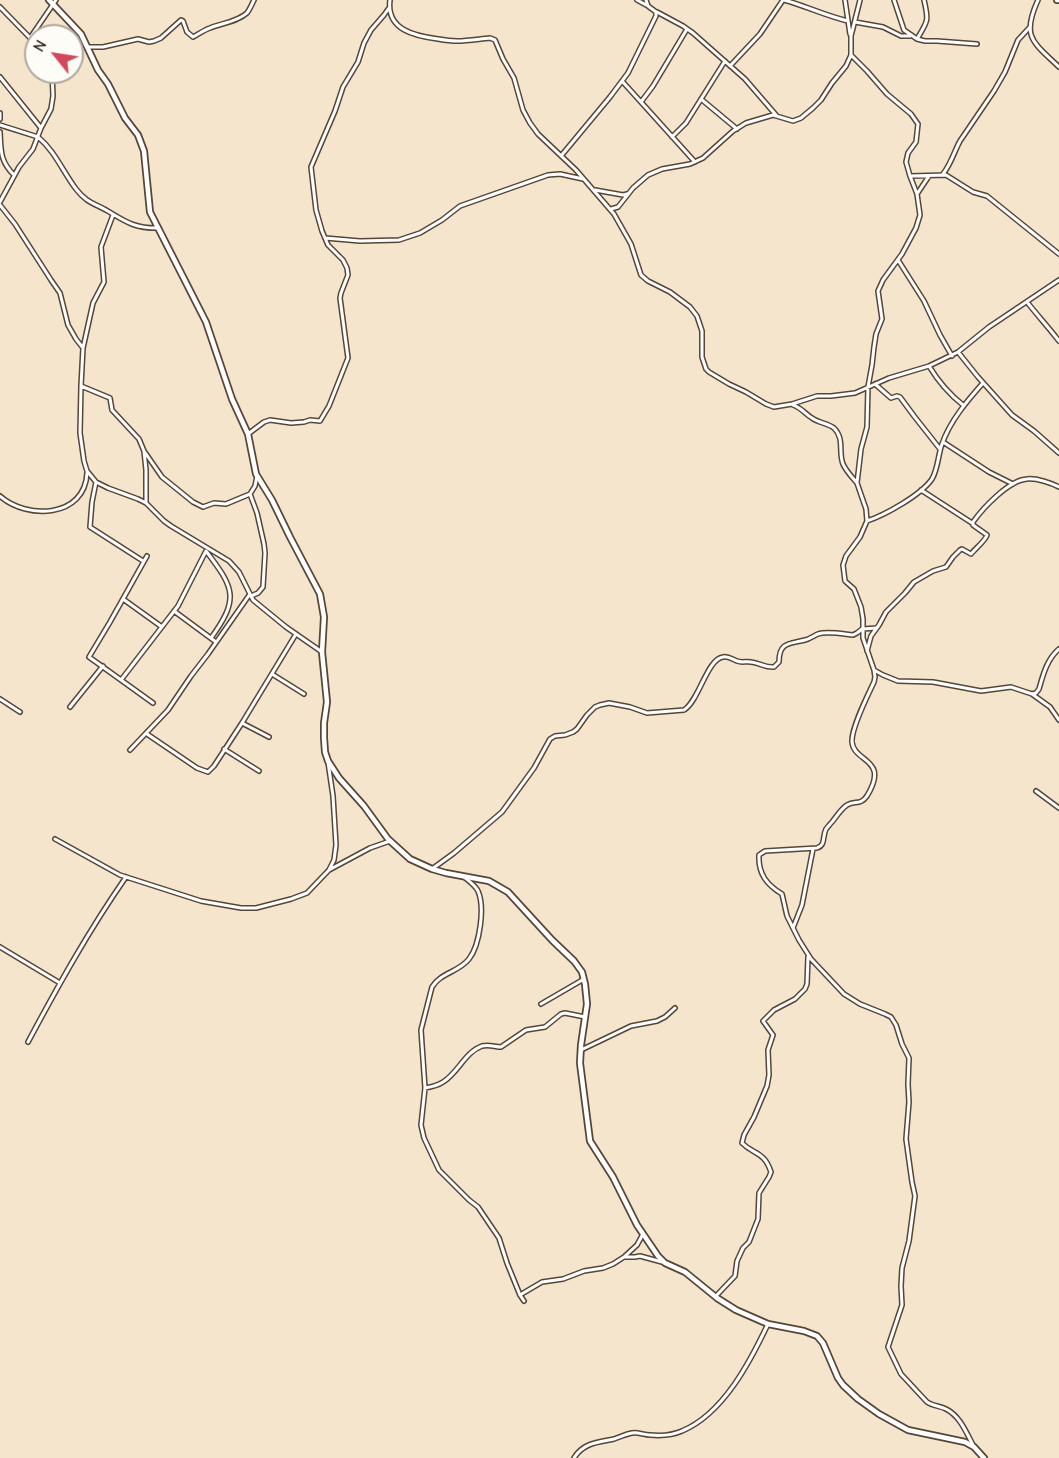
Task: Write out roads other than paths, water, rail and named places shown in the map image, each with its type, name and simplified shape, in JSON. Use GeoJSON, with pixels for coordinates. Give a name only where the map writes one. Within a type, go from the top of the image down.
{"type":"FeatureCollection","features":[{"type":"Feature","properties":{"kind":"street"},"geometry":{"type":"LineString","coordinates":[[88,47],[106,46],[132,40],[154,41],[161,38],[181,20],[189,35],[196,36],[209,28],[245,14],[254,0]]}},
{"type":"Feature","properties":{"kind":"street"},"geometry":{"type":"LineString","coordinates":[[390,0],[389,8],[392,16],[400,27],[412,34],[453,41],[490,38],[495,40],[514,78],[530,123],[614,214],[631,244],[641,275],[670,292],[690,307],[697,316],[702,331],[702,357],[706,369],[766,404],[774,406],[792,404],[812,397],[855,393],[889,378],[929,366],[952,356],[989,327],[1059,280]]}},
{"type":"Feature","properties":{"kind":"street"},"geometry":{"type":"LineString","coordinates":[[637,0],[687,29],[735,70],[777,116],[793,121],[806,115],[821,100],[846,66],[851,55],[851,36],[845,0]]}},
{"type":"Feature","properties":{"kind":"street"},"geometry":{"type":"LineString","coordinates":[[646,0],[648,6]]}},
{"type":"Feature","properties":{"kind":"street"},"geometry":{"type":"LineString","coordinates":[[730,66],[760,34],[783,0],[848,21]]}},
{"type":"Feature","properties":{"kind":"street"},"geometry":{"type":"LineString","coordinates":[[851,36],[860,0]]}},
{"type":"Feature","properties":{"kind":"street"},"geometry":{"type":"LineString","coordinates":[[894,0],[904,30],[911,36],[925,41],[977,44]]}},
{"type":"Feature","properties":{"kind":"street"},"geometry":{"type":"LineString","coordinates":[[917,39],[927,23],[924,0]]}},
{"type":"Feature","properties":{"kind":"street"},"geometry":{"type":"LineString","coordinates":[[1038,0],[1031,15],[1030,27],[1037,46],[1059,67]]}},
{"type":"Feature","properties":{"kind":"street"},"geometry":{"type":"LineString","coordinates":[[41,24],[53,2],[76,27],[125,118],[138,135],[144,151],[150,212],[201,310],[232,399],[248,434],[257,476],[272,500],[320,594],[324,617],[322,652],[327,702],[324,738],[333,796],[336,845],[334,860],[329,870]]}},
{"type":"Feature","properties":{"kind":"street"},"geometry":{"type":"LineString","coordinates":[[0,7],[24,33]]}},
{"type":"Feature","properties":{"kind":"street"},"geometry":{"type":"LineString","coordinates":[[248,434],[270,420],[291,423],[320,421],[346,367],[348,351],[340,298],[348,272],[343,260],[328,245],[325,238],[316,210],[311,167],[335,111],[341,89],[358,62],[371,30],[389,8]]}},
{"type":"Feature","properties":{"kind":"street"},"geometry":{"type":"LineString","coordinates":[[561,156],[628,73],[651,28],[656,12]]}},
{"type":"Feature","properties":{"kind":"street"},"geometry":{"type":"LineString","coordinates":[[384,15],[392,16]]}},
{"type":"Feature","properties":{"kind":"street"},"geometry":{"type":"LineString","coordinates":[[855,22],[887,28],[901,36],[911,36]]}},
{"type":"Feature","properties":{"kind":"street"},"geometry":{"type":"LineString","coordinates":[[943,175],[960,141],[1005,72],[1018,40],[1030,27]]}},
{"type":"Feature","properties":{"kind":"street"},"geometry":{"type":"LineString","coordinates":[[641,102],[687,29]]}},
{"type":"Feature","properties":{"kind":"street"},"geometry":{"type":"LineString","coordinates":[[851,55],[916,121],[918,129],[916,142],[906,158],[920,210],[919,220],[898,260],[878,291],[882,318],[875,338],[868,387],[867,427],[861,449],[857,483]]}},
{"type":"Feature","properties":{"kind":"street"},"geometry":{"type":"LineString","coordinates":[[735,70],[736,60]]}},
{"type":"Feature","properties":{"kind":"street"},"geometry":{"type":"LineString","coordinates":[[672,137],[686,123],[725,61]]}},
{"type":"Feature","properties":{"kind":"street"},"geometry":{"type":"LineString","coordinates":[[846,66],[857,62]]}},
{"type":"Feature","properties":{"kind":"street"},"geometry":{"type":"LineString","coordinates":[[1,80],[41,128]]}},
{"type":"Feature","properties":{"kind":"street"},"geometry":{"type":"LineString","coordinates":[[622,81],[695,162]]}},
{"type":"Feature","properties":{"kind":"street"},"geometry":{"type":"LineString","coordinates":[[52,84],[53,102],[48,117],[33,149],[23,160],[0,202],[60,293],[69,325],[84,348]]}},
{"type":"Feature","properties":{"kind":"street"},"geometry":{"type":"LineString","coordinates":[[701,99],[737,129]]}},
{"type":"Feature","properties":{"kind":"street"},"geometry":{"type":"LineString","coordinates":[[0,113],[0,119]]}},
{"type":"Feature","properties":{"kind":"street"},"geometry":{"type":"LineString","coordinates":[[614,214],[639,182],[655,171],[695,162],[709,154],[737,129],[753,120],[777,116]]}},
{"type":"Feature","properties":{"kind":"street"},"geometry":{"type":"LineString","coordinates":[[0,125],[38,138],[46,144],[87,201],[136,227],[157,228]]}},
{"type":"Feature","properties":{"kind":"street"},"geometry":{"type":"LineString","coordinates":[[0,132],[3,160],[14,175]]}},
{"type":"Feature","properties":{"kind":"street"},"geometry":{"type":"LineString","coordinates":[[947,169],[950,177]]}},
{"type":"Feature","properties":{"kind":"street"},"geometry":{"type":"LineString","coordinates":[[325,238],[360,241],[399,240],[430,227],[456,208],[548,175],[560,174],[584,180]]}},
{"type":"Feature","properties":{"kind":"street"},"geometry":{"type":"LineString","coordinates":[[910,176],[943,175],[950,177],[973,192],[990,198],[1059,254]]}},
{"type":"Feature","properties":{"kind":"street"},"geometry":{"type":"LineString","coordinates":[[917,194],[929,176]]}},
{"type":"Feature","properties":{"kind":"street"},"geometry":{"type":"LineString","coordinates":[[593,190],[623,195],[629,193]]}},
{"type":"Feature","properties":{"kind":"street"},"geometry":{"type":"LineString","coordinates":[[610,209],[616,209]]}},
{"type":"Feature","properties":{"kind":"street"},"geometry":{"type":"LineString","coordinates":[[0,496],[20,508],[57,510],[80,495],[87,482],[87,471],[81,447],[81,386],[84,348],[93,303],[104,282],[101,247],[113,215]]}},
{"type":"Feature","properties":{"kind":"street"},"geometry":{"type":"LineString","coordinates":[[898,260],[924,301],[952,356]]}},
{"type":"Feature","properties":{"kind":"street"},"geometry":{"type":"LineString","coordinates":[[1027,302],[1059,341]]}},
{"type":"Feature","properties":{"kind":"street"},"geometry":{"type":"LineString","coordinates":[[958,352],[1012,415],[1059,453]]}},
{"type":"Feature","properties":{"kind":"street"},"geometry":{"type":"LineString","coordinates":[[929,366],[950,394],[963,406]]}},
{"type":"Feature","properties":{"kind":"street"},"geometry":{"type":"LineString","coordinates":[[867,522],[885,515],[921,490],[931,480],[943,442],[963,406],[983,383]]}},
{"type":"Feature","properties":{"kind":"street"},"geometry":{"type":"LineString","coordinates":[[875,384],[891,398],[900,396],[940,449]]}},
{"type":"Feature","properties":{"kind":"street"},"geometry":{"type":"LineString","coordinates":[[81,386],[110,398],[112,410],[139,440],[162,477],[199,506],[214,503],[226,504],[250,494],[257,476]]}},
{"type":"Feature","properties":{"kind":"street"},"geometry":{"type":"LineString","coordinates":[[792,404],[802,408],[813,419],[827,424],[838,433],[842,446],[842,462],[857,483],[866,508],[867,522],[860,537],[846,556],[843,570],[845,581],[854,589],[859,601],[862,612],[863,638],[875,677],[855,726],[852,744],[855,751],[872,765],[874,773],[871,788],[861,802],[844,808],[826,829],[821,846],[813,849],[765,851],[759,855],[760,871],[770,886],[782,894],[785,911],[808,955],[844,994],[860,1004],[891,1017],[909,1058],[906,1139],[915,1197],[909,1241],[902,1268],[902,1305],[888,1347],[901,1374],[927,1402],[946,1409],[957,1418],[974,1447],[984,1458]]}},
{"type":"Feature","properties":{"kind":"street"},"geometry":{"type":"LineString","coordinates":[[943,442],[979,466],[1013,484]]}},
{"type":"Feature","properties":{"kind":"street"},"geometry":{"type":"LineString","coordinates":[[144,451],[146,503]]}},
{"type":"Feature","properties":{"kind":"street"},"geometry":{"type":"LineString","coordinates":[[87,471],[96,482],[146,503],[164,521],[229,561],[239,572],[250,595],[258,604],[322,652]]}},
{"type":"Feature","properties":{"kind":"street"},"geometry":{"type":"LineString","coordinates":[[973,523],[979,514],[1013,484],[1030,479],[1059,487]]}},
{"type":"Feature","properties":{"kind":"street"},"geometry":{"type":"LineString","coordinates":[[96,482],[90,527],[144,561]]}},
{"type":"Feature","properties":{"kind":"street"},"geometry":{"type":"LineString","coordinates":[[867,651],[870,638],[888,609],[914,582],[933,571],[946,567],[962,549],[971,554],[986,540],[987,535],[973,523],[921,490]]}},
{"type":"Feature","properties":{"kind":"street"},"geometry":{"type":"LineString","coordinates":[[130,750],[168,710],[190,676],[250,595],[261,591],[263,587],[264,544],[250,494]]}},
{"type":"Feature","properties":{"kind":"street"},"geometry":{"type":"LineString","coordinates":[[121,680],[178,606],[206,551],[220,569],[230,590],[227,612],[211,638]]}},
{"type":"Feature","properties":{"kind":"street"},"geometry":{"type":"LineString","coordinates":[[147,556],[89,655],[153,703]]}},
{"type":"Feature","properties":{"kind":"street"},"geometry":{"type":"LineString","coordinates":[[123,599],[162,627]]}},
{"type":"Feature","properties":{"kind":"street"},"geometry":{"type":"LineString","coordinates":[[174,611],[216,642]]}},
{"type":"Feature","properties":{"kind":"street"},"geometry":{"type":"LineString","coordinates":[[432,868],[454,853],[502,812],[534,768],[550,739],[573,732],[591,711],[600,705],[609,703],[630,706],[647,713],[684,711],[692,703],[711,667],[720,658],[726,657],[740,662],[774,667],[779,662],[779,654],[786,644],[808,640],[820,633],[853,634],[863,628],[877,627]]}},
{"type":"Feature","properties":{"kind":"street"},"geometry":{"type":"LineString","coordinates":[[147,734],[197,768],[208,772],[242,723],[296,634]]}},
{"type":"Feature","properties":{"kind":"street"},"geometry":{"type":"LineString","coordinates":[[1032,694],[1039,689],[1050,659],[1059,649]]}},
{"type":"Feature","properties":{"kind":"street"},"geometry":{"type":"LineString","coordinates":[[70,707],[103,666]]}},
{"type":"Feature","properties":{"kind":"street"},"geometry":{"type":"LineString","coordinates":[[874,670],[898,681],[933,682],[987,691],[1011,687],[1032,694],[1050,707],[1059,720]]}},
{"type":"Feature","properties":{"kind":"street"},"geometry":{"type":"LineString","coordinates":[[272,674],[304,694]]}},
{"type":"Feature","properties":{"kind":"street"},"geometry":{"type":"LineString","coordinates":[[875,677],[883,675]]}},
{"type":"Feature","properties":{"kind":"street"},"geometry":{"type":"LineString","coordinates":[[0,699],[20,712]]}},
{"type":"Feature","properties":{"kind":"street"},"geometry":{"type":"LineString","coordinates":[[242,723],[269,736]]}},
{"type":"Feature","properties":{"kind":"street"},"geometry":{"type":"LineString","coordinates":[[224,749],[259,771]]}},
{"type":"Feature","properties":{"kind":"street"},"geometry":{"type":"LineString","coordinates":[[328,761],[390,841],[410,859],[432,868],[489,881],[508,892],[582,972],[587,995],[580,1050],[581,1077],[590,1141],[613,1177],[637,1225],[663,1262]]}},
{"type":"Feature","properties":{"kind":"street"},"geometry":{"type":"LineString","coordinates":[[1036,791],[1059,808]]}},
{"type":"Feature","properties":{"kind":"street"},"geometry":{"type":"LineString","coordinates":[[56,839],[126,877],[201,901],[241,908],[256,908],[301,896],[329,870],[370,848],[390,841]]}},
{"type":"Feature","properties":{"kind":"street"},"geometry":{"type":"LineString","coordinates":[[793,928],[802,905],[813,849]]}},
{"type":"Feature","properties":{"kind":"street"},"geometry":{"type":"LineString","coordinates":[[463,876],[476,887],[479,896],[481,908],[477,944],[468,960],[454,971],[440,977],[432,987],[421,1030],[424,1088],[421,1125],[439,1170],[478,1207],[499,1238],[524,1301]]}},
{"type":"Feature","properties":{"kind":"street"},"geometry":{"type":"LineString","coordinates":[[28,1042],[60,983],[126,877]]}},
{"type":"Feature","properties":{"kind":"street"},"geometry":{"type":"LineString","coordinates":[[0,947],[60,983]]}},
{"type":"Feature","properties":{"kind":"street"},"geometry":{"type":"LineString","coordinates":[[715,1297],[735,1276],[738,1257],[749,1242],[758,1219],[759,1193],[771,1172],[760,1154],[742,1143],[768,1081],[768,1050],[773,1035],[763,1020],[805,989],[808,955]]}},
{"type":"Feature","properties":{"kind":"street"},"geometry":{"type":"LineString","coordinates":[[541,1004],[584,979]]}},
{"type":"Feature","properties":{"kind":"street"},"geometry":{"type":"LineString","coordinates":[[580,1050],[631,1026],[657,1021],[675,1008]]}},
{"type":"Feature","properties":{"kind":"street"},"geometry":{"type":"LineString","coordinates":[[424,1088],[443,1082],[482,1046],[501,1047],[526,1030],[545,1027],[561,1014],[585,1017]]}},
{"type":"Feature","properties":{"kind":"street"},"geometry":{"type":"LineString","coordinates":[[520,1295],[542,1282],[563,1279],[613,1264],[637,1245],[643,1234]]}},
{"type":"Feature","properties":{"kind":"street"},"geometry":{"type":"LineString","coordinates":[[624,1257],[640,1256],[663,1262],[685,1272],[715,1297],[736,1310],[768,1324],[817,1336],[823,1343],[843,1385],[879,1414],[908,1430],[961,1440],[974,1447]]}},
{"type":"Feature","properties":{"kind":"street"},"geometry":{"type":"LineString","coordinates":[[574,1458],[581,1449],[589,1444],[633,1433],[671,1435],[690,1428],[717,1406],[728,1392],[751,1357],[768,1324]]}}]}
